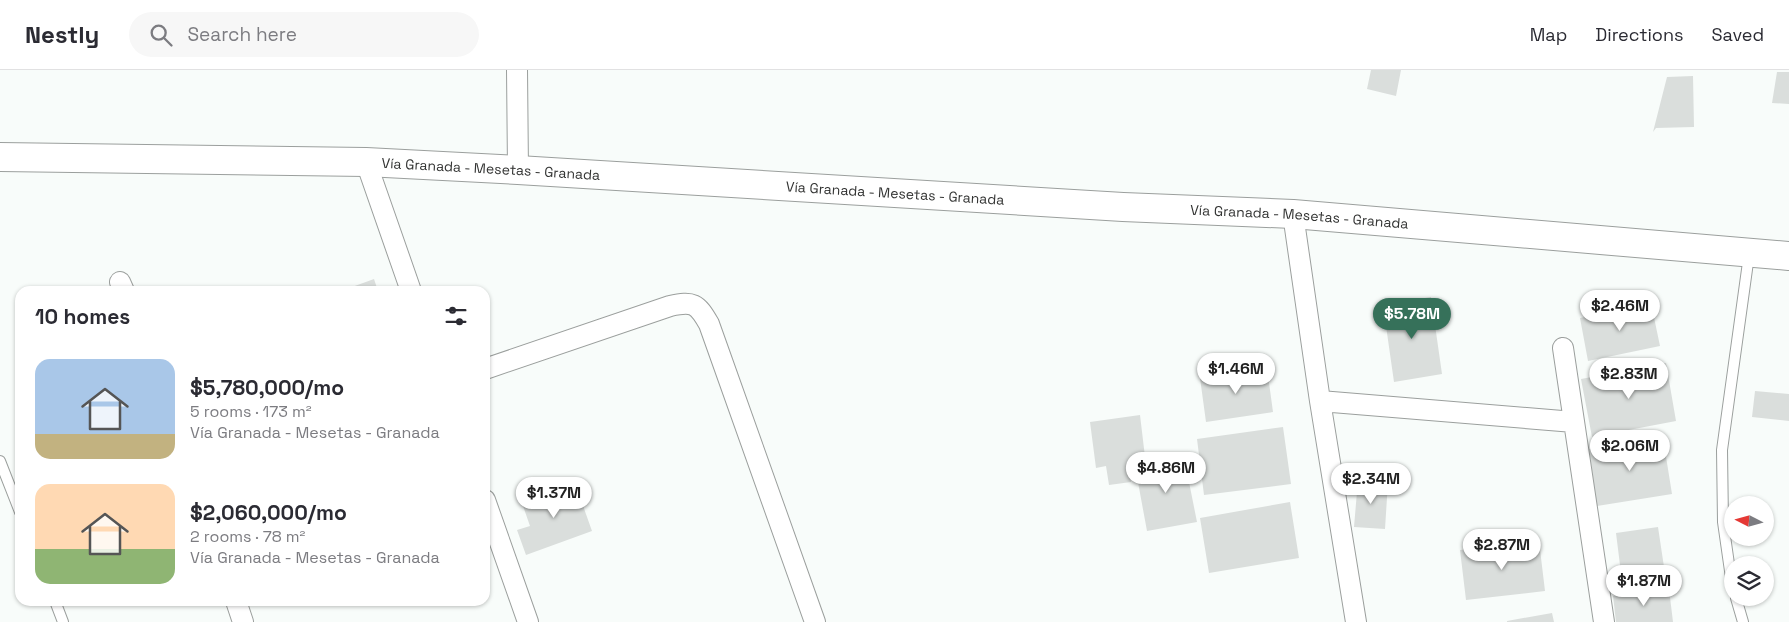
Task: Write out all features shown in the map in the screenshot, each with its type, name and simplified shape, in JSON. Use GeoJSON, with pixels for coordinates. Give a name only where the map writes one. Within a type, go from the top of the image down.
{"type":"FeatureCollection","features":[{"type":"Feature","properties":{"kind":"main road","name":"Vía Granada - Mesetas - Granada"},"geometry":{"type":"LineString","coordinates":[[0,157],[366,162],[518,170],[1123,208],[1293,214],[1789,256]]}},
{"type":"Feature","properties":{"kind":"street"},"geometry":{"type":"LineString","coordinates":[[517,70],[518,170]]}},
{"type":"Feature","properties":{"kind":"street"},"geometry":{"type":"LineString","coordinates":[[366,162],[409,286]]}},
{"type":"Feature","properties":{"kind":"street"},"geometry":{"type":"LineString","coordinates":[[1293,214],[1320,401],[1356,622]]}},
{"type":"Feature","properties":{"kind":"street"},"geometry":{"type":"LineString","coordinates":[[490,367],[670,306],[686,303],[700,308],[710,324],[815,622]]}},
{"type":"Feature","properties":{"kind":"street"},"geometry":{"type":"LineString","coordinates":[[1563,348],[1604,622]]}},
{"type":"Feature","properties":{"kind":"street"},"geometry":{"type":"LineString","coordinates":[[1320,401],[1574,422]]}},
{"type":"Feature","properties":{"kind":"street"},"geometry":{"type":"LineString","coordinates":[[490,514],[528,622]]}},
{"type":"Feature","properties":{"kind":"street"},"geometry":{"type":"LineString","coordinates":[[238,606],[243,622]]}},
{"type":"Feature","properties":{"kind":"lane"},"geometry":{"type":"LineString","coordinates":[[1728,556],[1723,522],[1722,450],[1749,254]]}},
{"type":"Feature","properties":{"kind":"lane"},"geometry":{"type":"LineString","coordinates":[[0,461],[15,499]]}},
{"type":"Feature","properties":{"kind":"lane"},"geometry":{"type":"LineString","coordinates":[[57,606],[63,622]]}},
{"type":"Feature","properties":{"kind":"lane"},"geometry":{"type":"LineString","coordinates":[[1738,606],[1743,622]]}},
{"type":"Feature","properties":{"kind":"building"},"geometry":{"type":"Polygon","coordinates":[[[1371,70],[1401,70],[1396,96],[1367,89],[1371,70]]]}},
{"type":"Feature","properties":{"kind":"building"},"geometry":{"type":"Polygon","coordinates":[[[1777,72],[1789,72],[1789,104],[1772,103],[1777,72]]]}},
{"type":"Feature","properties":{"kind":"building"},"geometry":{"type":"Polygon","coordinates":[[[1693,76],[1694,127],[1656,128],[1653,132],[1667,77],[1693,76]]]}},
{"type":"Feature","properties":{"kind":"building"},"geometry":{"type":"Polygon","coordinates":[[[374,279],[376,286],[355,286],[374,279]]]}},
{"type":"Feature","properties":{"kind":"building"},"geometry":{"type":"Polygon","coordinates":[[[1431,297],[1442,374],[1394,382],[1383,305],[1431,297]]]}},
{"type":"Feature","properties":{"kind":"building"},"geometry":{"type":"Polygon","coordinates":[[[1651,303],[1660,346],[1588,361],[1580,318],[1651,303]]]}},
{"type":"Feature","properties":{"kind":"building"},"geometry":{"type":"Polygon","coordinates":[[[1666,363],[1676,421],[1592,437],[1581,379],[1666,363]]]}},
{"type":"Feature","properties":{"kind":"building"},"geometry":{"type":"Polygon","coordinates":[[[1267,368],[1273,412],[1206,422],[1200,378],[1267,368]]]}},
{"type":"Feature","properties":{"kind":"building"},"geometry":{"type":"Polygon","coordinates":[[[1755,391],[1789,394],[1789,421],[1752,417],[1755,391]]]}},
{"type":"Feature","properties":{"kind":"building"},"geometry":{"type":"Polygon","coordinates":[[[1140,415],[1145,457],[1128,460],[1131,482],[1109,485],[1106,466],[1096,468],[1090,422],[1140,415]]]}},
{"type":"Feature","properties":{"kind":"building"},"geometry":{"type":"Polygon","coordinates":[[[1283,427],[1291,484],[1204,495],[1197,439],[1283,427]]]}},
{"type":"Feature","properties":{"kind":"building"},"geometry":{"type":"Polygon","coordinates":[[[1663,438],[1672,494],[1597,506],[1589,449],[1663,438]]]}},
{"type":"Feature","properties":{"kind":"building"},"geometry":{"type":"Polygon","coordinates":[[[1184,457],[1197,522],[1147,531],[1135,466],[1184,457]]]}},
{"type":"Feature","properties":{"kind":"building"},"geometry":{"type":"Polygon","coordinates":[[[1358,480],[1388,482],[1385,529],[1354,527],[1358,480]]]}},
{"type":"Feature","properties":{"kind":"building"},"geometry":{"type":"Polygon","coordinates":[[[560,483],[562,490],[576,486],[592,531],[526,555],[517,530],[530,526],[522,503],[545,495],[543,489],[560,483]]]}},
{"type":"Feature","properties":{"kind":"building"},"geometry":{"type":"Polygon","coordinates":[[[1290,502],[1299,558],[1209,573],[1200,518],[1290,502]]]}},
{"type":"Feature","properties":{"kind":"building"},"geometry":{"type":"Polygon","coordinates":[[[1658,527],[1664,567],[1621,573],[1616,533],[1658,527]]]}},
{"type":"Feature","properties":{"kind":"building"},"geometry":{"type":"Polygon","coordinates":[[[1539,541],[1545,591],[1466,600],[1460,550],[1539,541]]]}},
{"type":"Feature","properties":{"kind":"building"},"geometry":{"type":"Polygon","coordinates":[[[1669,589],[1673,622],[1616,622],[1613,596],[1669,589]]]}},
{"type":"Feature","properties":{"kind":"building"},"geometry":{"type":"Polygon","coordinates":[[[1552,613],[1554,622],[1507,622],[1507,621],[1552,613]]]}}]}
